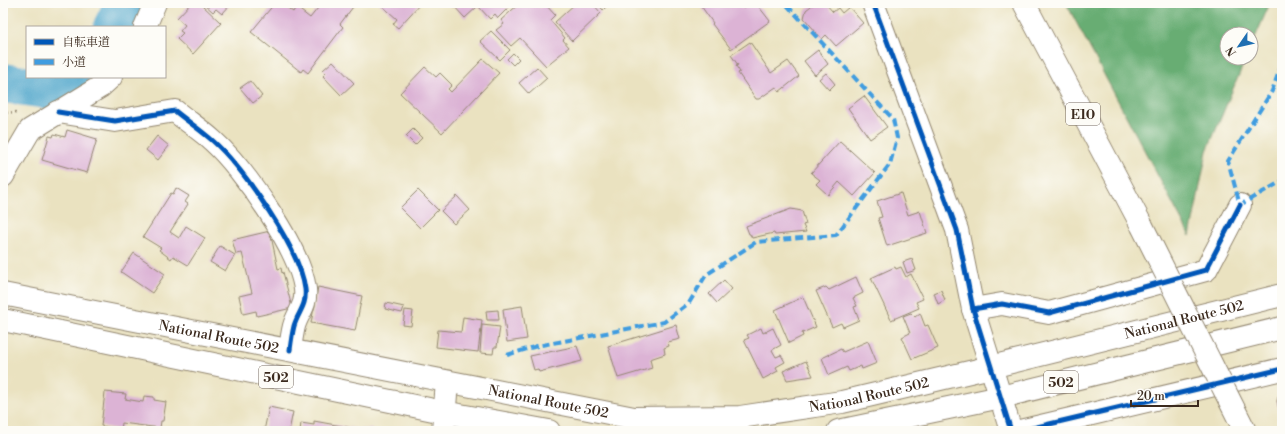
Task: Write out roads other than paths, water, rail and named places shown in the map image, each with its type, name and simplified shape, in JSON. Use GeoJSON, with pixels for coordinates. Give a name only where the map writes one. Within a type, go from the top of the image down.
{"type":"FeatureCollection","features":[{"type":"Feature","properties":{"kind":"main road"},"geometry":{"type":"LineString","coordinates":[[145,26],[155,3]]}},
{"type":"Feature","properties":{"kind":"main road"},"geometry":{"type":"LineString","coordinates":[[873,3],[957,230],[973,309],[1011,431]]}},
{"type":"Feature","properties":{"kind":"main road","name":"E10"},"geometry":{"type":"LineString","coordinates":[[1024,3],[1142,226],[1245,431]]}},
{"type":"Feature","properties":{"kind":"main road"},"geometry":{"type":"LineString","coordinates":[[3,176],[30,130],[100,87],[110,78]]}},
{"type":"Feature","properties":{"kind":"main road"},"geometry":{"type":"LineString","coordinates":[[58,112],[115,121],[175,111],[214,141],[243,173],[280,228],[301,272],[305,290],[304,306],[295,325],[290,350]]}},
{"type":"Feature","properties":{"kind":"main road"},"geometry":{"type":"LineString","coordinates":[[973,309],[1002,304],[1049,313],[1206,270],[1240,205]]}},
{"type":"Feature","properties":{"kind":"main road","name":"National Route 502"},"geometry":{"type":"LineString","coordinates":[[3,294],[634,418],[740,417],[842,402],[991,368],[1282,295]]}},
{"type":"Feature","properties":{"kind":"main road","name":"National Route 502"},"geometry":{"type":"LineString","coordinates":[[3,320],[443,421],[549,431]]}},
{"type":"Feature","properties":{"kind":"main road","name":"502"},"geometry":{"type":"LineString","coordinates":[[838,431],[1001,397],[1282,328]]}},
{"type":"Feature","properties":{"kind":"main road"},"geometry":{"type":"LineString","coordinates":[[1020,431],[1282,369]]}},
{"type":"Feature","properties":{"kind":"main road"},"geometry":{"type":"LineString","coordinates":[[443,421],[447,382]]}},
{"type":"Feature","properties":{"kind":"waterway"},"geometry":{"type":"LineString","coordinates":[[114,26],[125,3]]}},
{"type":"Feature","properties":{"kind":"waterway"},"geometry":{"type":"LineString","coordinates":[[3,83],[47,89],[68,78]]}}]}
